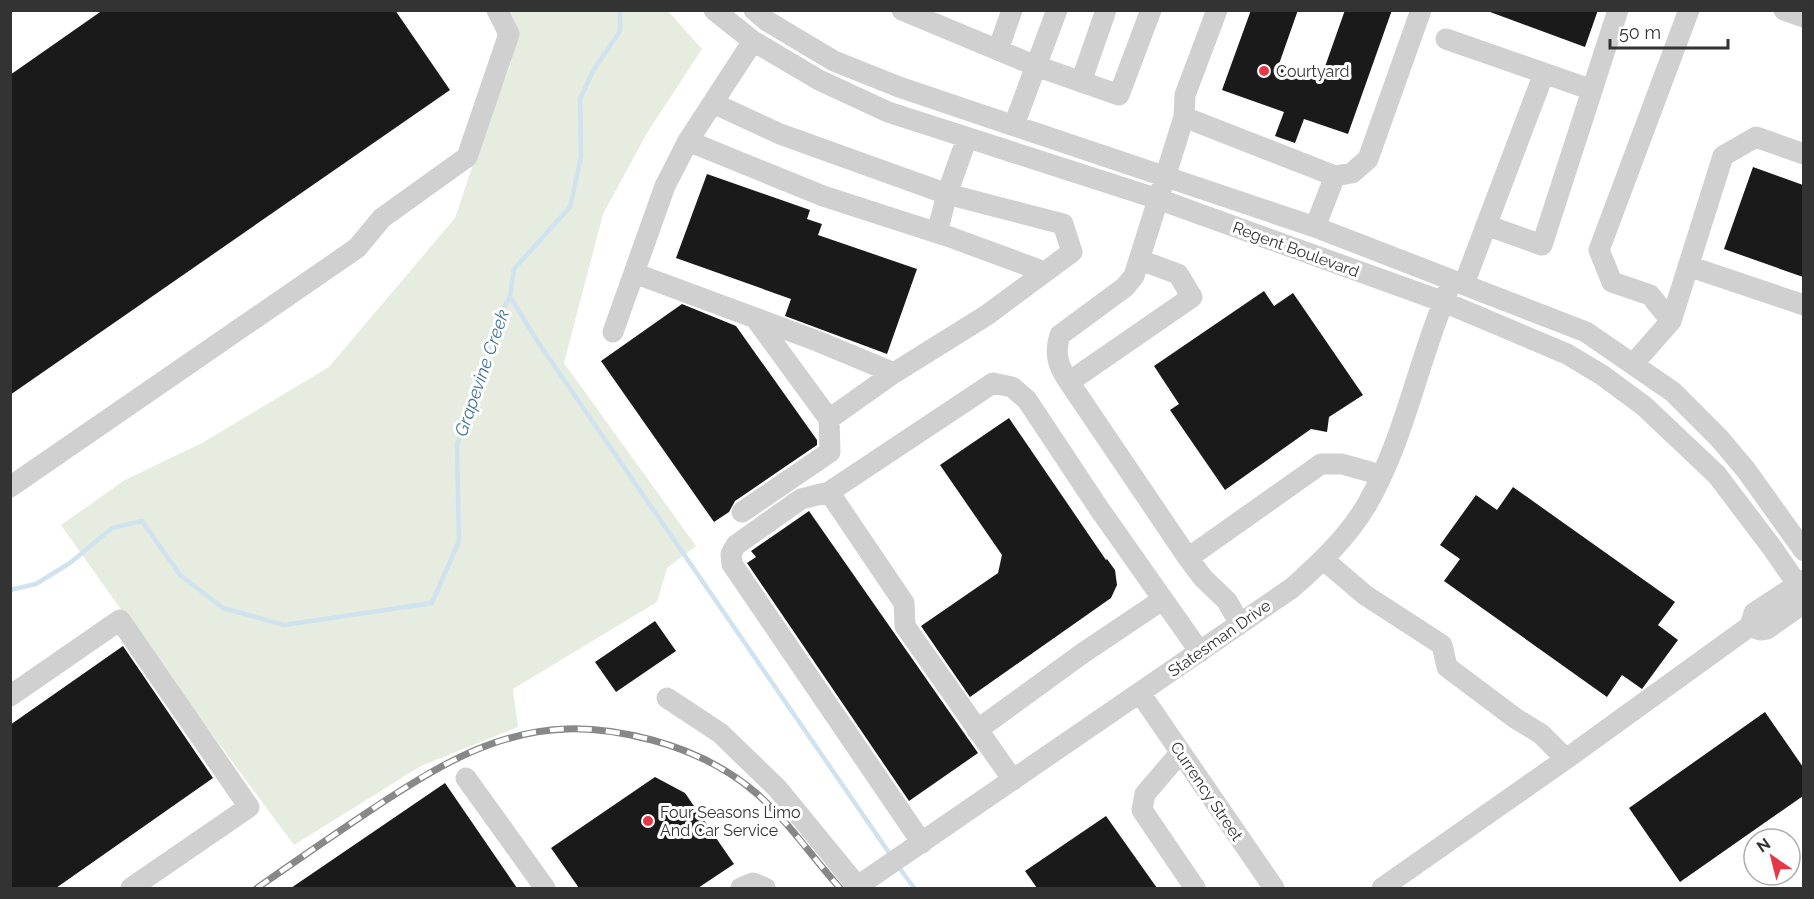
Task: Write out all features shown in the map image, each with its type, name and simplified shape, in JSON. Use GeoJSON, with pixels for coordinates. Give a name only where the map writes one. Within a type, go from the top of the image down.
{"type":"FeatureCollection","features":[{"type":"Feature","properties":{"kind":"street"},"geometry":{"type":"LineString","coordinates":[[10,487],[357,248],[382,218],[467,157],[509,34],[497,10]]}},
{"type":"Feature","properties":{"kind":"street","name":"Regent Boulevard"},"geometry":{"type":"LineString","coordinates":[[714,10],[753,40],[819,80],[888,112],[1158,200],[1444,302],[1567,354],[1602,375],[1644,406],[1717,475],[1802,590]]}},
{"type":"Feature","properties":{"kind":"street"},"geometry":{"type":"LineString","coordinates":[[902,10],[1036,66],[1119,95],[1151,10]]}},
{"type":"Feature","properties":{"kind":"street"},"geometry":{"type":"LineString","coordinates":[[998,50],[1012,10]]}},
{"type":"Feature","properties":{"kind":"street"},"geometry":{"type":"LineString","coordinates":[[1014,125],[1057,10]]}},
{"type":"Feature","properties":{"kind":"street"},"geometry":{"type":"LineString","coordinates":[[1081,82],[1106,10]]}},
{"type":"Feature","properties":{"kind":"street"},"geometry":{"type":"LineString","coordinates":[[1217,10],[1185,95],[1184,117],[1134,276],[1125,287],[1060,335],[1056,347],[1057,358],[1069,382],[1188,558],[1203,578],[1227,602],[1240,624]]}},
{"type":"Feature","properties":{"kind":"street"},"geometry":{"type":"LineString","coordinates":[[1184,117],[1335,176],[1352,173],[1368,159],[1421,10]]}},
{"type":"Feature","properties":{"kind":"street"},"geometry":{"type":"LineString","coordinates":[[1486,225],[1542,245],[1617,10]]}},
{"type":"Feature","properties":{"kind":"street"},"geometry":{"type":"LineString","coordinates":[[1671,321],[1650,295],[1612,282],[1599,250],[1689,10]]}},
{"type":"Feature","properties":{"kind":"street"},"geometry":{"type":"LineString","coordinates":[[1784,10],[1803,17]]}},
{"type":"Feature","properties":{"kind":"street","name":"Regent Boulevard"},"geometry":{"type":"LineString","coordinates":[[765,14],[834,61],[899,87],[1315,227],[1586,332],[1674,392],[1719,438],[1760,489],[1803,551]]}},
{"type":"Feature","properties":{"kind":"street"},"geometry":{"type":"LineString","coordinates":[[1446,39],[1592,90]]}},
{"type":"Feature","properties":{"kind":"street"},"geometry":{"type":"LineString","coordinates":[[613,332],[665,186],[688,141],[753,40]]}},
{"type":"Feature","properties":{"kind":"street","name":"Statesman Drive"},"geometry":{"type":"LineString","coordinates":[[860,885],[1292,588],[1324,560],[1365,507],[1381,476],[1394,447],[1444,302],[1459,282],[1486,225],[1544,74]]}},
{"type":"Feature","properties":{"kind":"street"},"geometry":{"type":"LineString","coordinates":[[713,103],[780,134],[947,194],[1063,224],[1072,252],[987,315],[894,373],[829,419]]}},
{"type":"Feature","properties":{"kind":"street"},"geometry":{"type":"LineString","coordinates":[[1634,363],[1671,321],[1723,156],[1756,136],[1803,154]]}},
{"type":"Feature","properties":{"kind":"street"},"geometry":{"type":"LineString","coordinates":[[937,233],[947,194],[967,138]]}},
{"type":"Feature","properties":{"kind":"street"},"geometry":{"type":"LineString","coordinates":[[688,141],[823,196],[937,233],[1045,272]]}},
{"type":"Feature","properties":{"kind":"street"},"geometry":{"type":"LineString","coordinates":[[1315,227],[1335,176]]}},
{"type":"Feature","properties":{"kind":"street"},"geometry":{"type":"LineString","coordinates":[[1069,382],[1192,297],[1178,274],[1140,260]]}},
{"type":"Feature","properties":{"kind":"street"},"geometry":{"type":"LineString","coordinates":[[1688,266],[1803,305]]}},
{"type":"Feature","properties":{"kind":"street"},"geometry":{"type":"LineString","coordinates":[[634,273],[894,373]]}},
{"type":"Feature","properties":{"kind":"street"},"geometry":{"type":"LineString","coordinates":[[742,512],[830,452],[829,419],[755,318]]}},
{"type":"Feature","properties":{"kind":"street"},"geometry":{"type":"LineString","coordinates":[[921,843],[732,564],[730,554],[736,544],[801,499],[829,492],[993,383],[1012,387],[1027,400],[1162,600],[1200,652]]}},
{"type":"Feature","properties":{"kind":"street"},"geometry":{"type":"LineString","coordinates":[[1188,558],[1321,464],[1342,464],[1381,476]]}},
{"type":"Feature","properties":{"kind":"street"},"geometry":{"type":"LineString","coordinates":[[829,492],[904,603],[905,626],[1013,780]]}},
{"type":"Feature","properties":{"kind":"street"},"geometry":{"type":"LineString","coordinates":[[1324,560],[1365,595],[1442,645],[1447,667],[1541,734],[1566,759]]}},
{"type":"Feature","properties":{"kind":"street"},"geometry":{"type":"LineString","coordinates":[[1382,888],[1750,626],[1754,614],[1802,590]]}},
{"type":"Feature","properties":{"kind":"street"},"geometry":{"type":"LineString","coordinates":[[977,730],[1162,600]]}},
{"type":"Feature","properties":{"kind":"street"},"geometry":{"type":"LineString","coordinates":[[10,696],[120,620],[249,807],[131,888]]}},
{"type":"Feature","properties":{"kind":"street","name":"Currency Street"},"geometry":{"type":"LineString","coordinates":[[1140,693],[1274,888]]}},
{"type":"Feature","properties":{"kind":"street"},"geometry":{"type":"LineString","coordinates":[[667,698],[720,733],[777,788],[860,885]]}},
{"type":"Feature","properties":{"kind":"street"},"geometry":{"type":"LineString","coordinates":[[1180,753],[1145,794],[1142,810],[1195,888]]}},
{"type":"Feature","properties":{"kind":"street"},"geometry":{"type":"LineString","coordinates":[[466,778],[544,888]]}},
{"type":"Feature","properties":{"kind":"street"},"geometry":{"type":"LineString","coordinates":[[741,888],[753,883],[765,888]]}},
{"type":"Feature","properties":{"kind":"shaded area"},"geometry":{"type":"Polygon","coordinates":[[[505,11],[668,11],[702,49],[647,133],[603,214],[564,363],[696,546],[667,568],[657,602],[513,689],[518,727],[421,766],[294,845],[151,652],[61,525],[125,480],[202,443],[329,367],[455,218],[490,114],[511,64],[513,29],[505,11]]]}},
{"type":"Feature","properties":{"kind":"building"},"geometry":{"type":"Polygon","coordinates":[[[103,10],[395,10],[450,90],[10,395],[10,75],[103,10]]]}},
{"type":"Feature","properties":{"kind":"building","name":"Courtyard"},"geometry":{"type":"Polygon","coordinates":[[[1251,10],[1298,10],[1279,64],[1321,78],[1345,10],[1392,10],[1348,134],[1304,119],[1295,143],[1275,136],[1284,112],[1222,90],[1251,10]]]}},
{"type":"Feature","properties":{"kind":"building"},"geometry":{"type":"Polygon","coordinates":[[[1490,10],[1598,10],[1585,47],[1490,12],[1490,10]]]}},
{"type":"Feature","properties":{"kind":"building"},"geometry":{"type":"Polygon","coordinates":[[[1753,167],[1803,185],[1803,277],[1724,249],[1753,167]]]}},
{"type":"Feature","properties":{"kind":"building"},"geometry":{"type":"Polygon","coordinates":[[[707,174],[810,210],[807,219],[822,224],[818,235],[917,269],[887,354],[785,316],[791,299],[676,258],[707,174]]]}},
{"type":"Feature","properties":{"kind":"building"},"geometry":{"type":"Polygon","coordinates":[[[1264,291],[1274,306],[1293,293],[1363,395],[1329,417],[1327,432],[1311,429],[1225,490],[1170,410],[1179,404],[1154,366],[1264,291]]]}},
{"type":"Feature","properties":{"kind":"building"},"geometry":{"type":"Polygon","coordinates":[[[682,304],[736,326],[817,440],[817,445],[735,501],[729,512],[714,522],[601,361],[682,304]]]}},
{"type":"Feature","properties":{"kind":"building"},"geometry":{"type":"Polygon","coordinates":[[[1009,418],[1115,570],[1117,585],[1111,598],[970,697],[921,626],[998,573],[1002,555],[940,465],[1009,418]]]}},
{"type":"Feature","properties":{"kind":"building"},"geometry":{"type":"Polygon","coordinates":[[[1513,487],[1675,602],[1658,625],[1678,640],[1642,689],[1622,675],[1607,697],[1444,581],[1460,559],[1440,545],[1476,495],[1497,510],[1513,487]]]}},
{"type":"Feature","properties":{"kind":"building"},"geometry":{"type":"Polygon","coordinates":[[[809,511],[978,753],[909,801],[747,563],[756,557],[751,551],[809,511]]]}},
{"type":"Feature","properties":{"kind":"building"},"geometry":{"type":"Polygon","coordinates":[[[655,621],[676,651],[616,692],[595,662],[655,621]]]}},
{"type":"Feature","properties":{"kind":"building"},"geometry":{"type":"Polygon","coordinates":[[[123,646],[213,778],[56,888],[10,888],[10,725],[123,646]]]}},
{"type":"Feature","properties":{"kind":"building"},"geometry":{"type":"Polygon","coordinates":[[[1765,712],[1803,767],[1803,796],[1759,827],[1742,827],[1742,839],[1680,882],[1629,808],[1765,712]]]}},
{"type":"Feature","properties":{"kind":"building","name":"Four Seasons Limo And Car Service"},"geometry":{"type":"Polygon","coordinates":[[[655,777],[685,793],[734,864],[698,888],[579,888],[551,848],[655,777]]]}},
{"type":"Feature","properties":{"kind":"building"},"geometry":{"type":"Polygon","coordinates":[[[445,783],[517,888],[291,888],[445,783]]]}},
{"type":"Feature","properties":{"kind":"building"},"geometry":{"type":"Polygon","coordinates":[[[1106,816],[1157,888],[1037,888],[1025,871],[1106,816]]]}},
{"type":"Feature","properties":{"kind":"waterway","name":"Grapevine Creek"},"geometry":{"type":"LineString","coordinates":[[10,590],[36,584],[70,563],[112,528],[142,521],[180,575],[223,608],[284,625],[432,603],[459,541],[457,445],[500,314],[510,297],[514,269],[570,207],[581,157],[580,99],[593,71],[620,31],[620,10]]}},
{"type":"Feature","properties":{"kind":"waterway"},"geometry":{"type":"LineString","coordinates":[[510,297],[540,345],[892,857]]}},
{"type":"Feature","properties":{"kind":"waterway"},"geometry":{"type":"LineString","coordinates":[[898,866],[914,888]]}},
{"type":"Feature","properties":{"kind":"railway"},"geometry":{"type":"LineString","coordinates":[[257,888],[388,799],[460,757],[512,737],[567,729],[610,732],[652,740],[680,749],[720,768],[745,784],[768,804],[840,888]]}},
{"type":"Feature","properties":{"kind":"place","name":"Courtyard"},"geometry":{"type":"Point","coordinates":[1264,71]}},
{"type":"Feature","properties":{"kind":"place","name":"Four Seasons Limo And Car Service"},"geometry":{"type":"Point","coordinates":[648,821]}}]}
